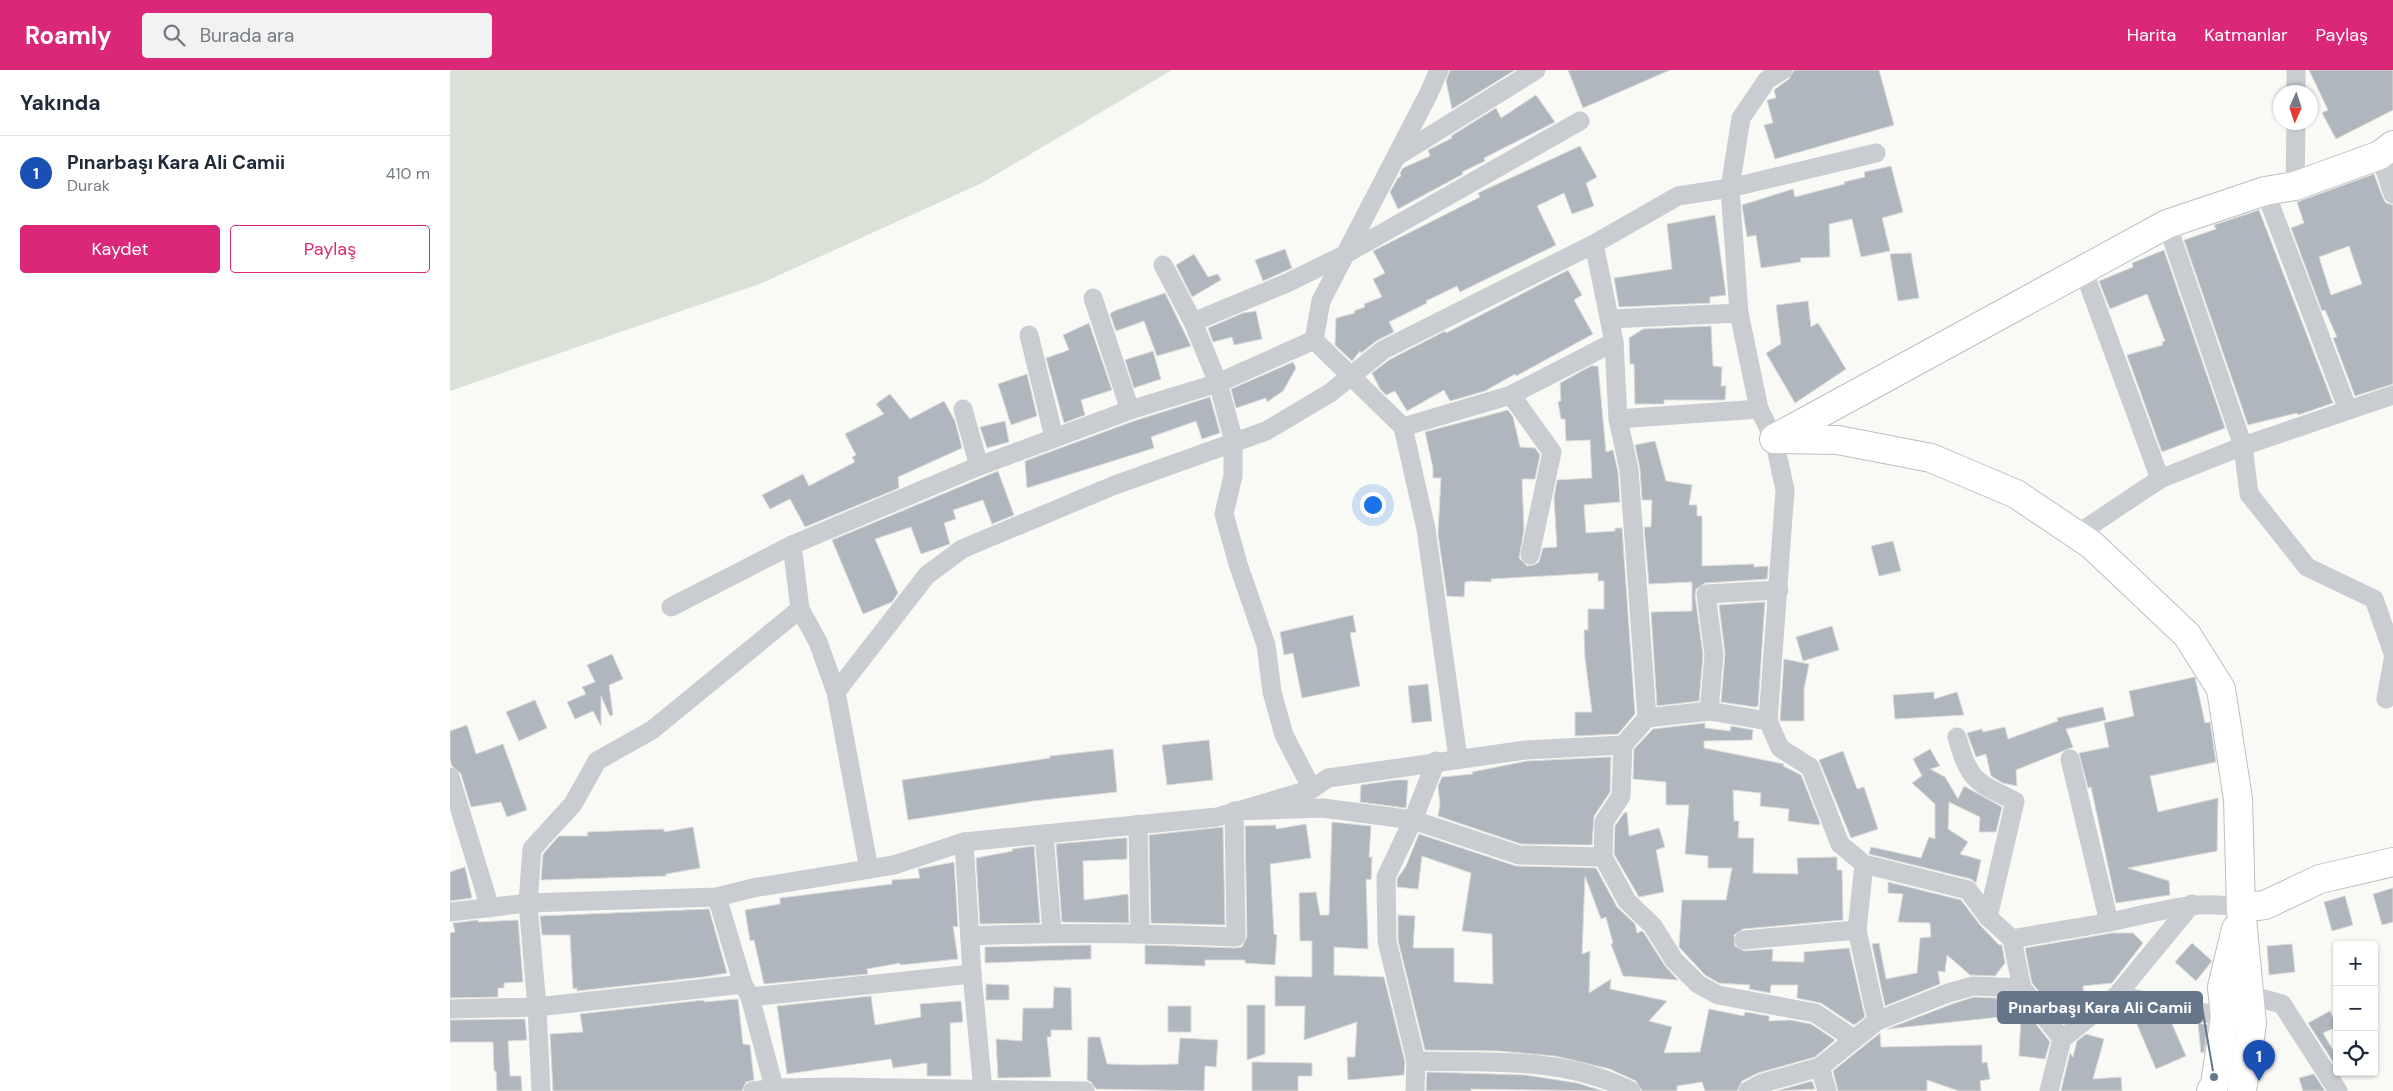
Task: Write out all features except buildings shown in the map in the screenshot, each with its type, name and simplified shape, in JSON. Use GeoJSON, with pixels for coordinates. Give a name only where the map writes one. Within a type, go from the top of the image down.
{"type":"FeatureCollection","features":[{"type":"Feature","properties":{"kind":"street"},"geometry":{"type":"LineString","coordinates":[[1314,340],[1321,301],[1429,93],[1439,70]]}},
{"type":"Feature","properties":{"kind":"street"},"geometry":{"type":"LineString","coordinates":[[1394,158],[1536,70]]}},
{"type":"Feature","properties":{"kind":"street"},"geometry":{"type":"LineString","coordinates":[[1783,70],[1767,80],[1741,118],[1730,188],[1739,313],[1759,409],[1774,439],[1785,490],[1768,721],[1780,748],[1810,767],[1840,844],[1864,864],[1968,890],[1988,917],[2012,939],[2022,988],[2062,1039]]}},
{"type":"Feature","properties":{"kind":"street"},"geometry":{"type":"LineString","coordinates":[[2296,70],[2296,85]]}},
{"type":"Feature","properties":{"kind":"street"},"geometry":{"type":"LineString","coordinates":[[1193,322],[1287,283],[1344,255],[1580,121]]}},
{"type":"Feature","properties":{"kind":"street"},"geometry":{"type":"LineString","coordinates":[[2295,186],[2296,130]]}},
{"type":"Feature","properties":{"kind":"street"},"geometry":{"type":"LineString","coordinates":[[1774,439],[2167,224],[2265,191],[2295,186],[2386,150],[2393,194]]}},
{"type":"Feature","properties":{"kind":"street"},"geometry":{"type":"LineString","coordinates":[[836,692],[927,575],[962,549],[1115,485],[1233,445],[1266,431],[1330,393],[1383,350],[1594,244],[1678,196],[1730,188],[1876,153]]}},
{"type":"Feature","properties":{"kind":"street"},"geometry":{"type":"LineString","coordinates":[[2265,191],[2348,410]]}},
{"type":"Feature","properties":{"kind":"street"},"geometry":{"type":"LineString","coordinates":[[2167,224],[2243,446],[2249,494],[2306,567],[2374,599],[2393,653]]}},
{"type":"Feature","properties":{"kind":"street"},"geometry":{"type":"LineString","coordinates":[[1594,244],[1614,342],[1618,418],[1629,470],[1646,718]]}},
{"type":"Feature","properties":{"kind":"street"},"geometry":{"type":"LineString","coordinates":[[1163,265],[1193,322],[1218,383],[1233,445],[1233,476],[1224,514],[1238,564],[1266,645],[1272,692],[1284,735],[1312,789]]}},
{"type":"Feature","properties":{"kind":"street"},"geometry":{"type":"LineString","coordinates":[[2083,269],[2160,479]]}},
{"type":"Feature","properties":{"kind":"street"},"geometry":{"type":"LineString","coordinates":[[1093,298],[1130,410]]}},
{"type":"Feature","properties":{"kind":"street"},"geometry":{"type":"LineString","coordinates":[[1610,319],[1739,313]]}},
{"type":"Feature","properties":{"kind":"street"},"geometry":{"type":"LineString","coordinates":[[1028,335],[1054,437]]}},
{"type":"Feature","properties":{"kind":"street"},"geometry":{"type":"LineString","coordinates":[[1314,340],[1403,427],[1426,529],[1458,758]]}},
{"type":"Feature","properties":{"kind":"street"},"geometry":{"type":"LineString","coordinates":[[671,607],[792,545],[979,466],[1130,410],[1218,383],[1314,340]]}},
{"type":"Feature","properties":{"kind":"street"},"geometry":{"type":"LineString","coordinates":[[1403,427],[1511,395],[1614,342]]}},
{"type":"Feature","properties":{"kind":"street"},"geometry":{"type":"LineString","coordinates":[[1511,395],[1552,452],[1530,555]]}},
{"type":"Feature","properties":{"kind":"street"},"geometry":{"type":"LineString","coordinates":[[2076,535],[2160,479],[2243,446],[2393,395]]}},
{"type":"Feature","properties":{"kind":"street"},"geometry":{"type":"LineString","coordinates":[[964,409],[979,466]]}},
{"type":"Feature","properties":{"kind":"street"},"geometry":{"type":"LineString","coordinates":[[1618,418],[1759,409]]}},
{"type":"Feature","properties":{"kind":"street"},"geometry":{"type":"LineString","coordinates":[[1774,439],[1838,440],[1931,458],[2016,494],[2092,545],[2187,635],[2221,689],[2238,799],[2241,908],[2252,1024],[2242,1091]]}},
{"type":"Feature","properties":{"kind":"street"},"geometry":{"type":"LineString","coordinates":[[792,545],[800,609],[818,642],[836,692],[869,869]]}},
{"type":"Feature","properties":{"kind":"street"},"geometry":{"type":"LineString","coordinates":[[1709,711],[1714,655],[1706,594],[1778,590]]}},
{"type":"Feature","properties":{"kind":"street"},"geometry":{"type":"LineString","coordinates":[[540,1091],[537,1007],[528,903],[532,849],[573,804],[597,761],[652,730],[800,609]]}},
{"type":"Feature","properties":{"kind":"street"},"geometry":{"type":"LineString","coordinates":[[2386,699],[2393,660]]}},
{"type":"Feature","properties":{"kind":"street"},"geometry":{"type":"LineString","coordinates":[[1768,721],[1709,711],[1646,718],[1623,745],[1621,796],[1604,822],[1603,857],[1627,901],[1653,926],[1674,960],[1698,984],[1718,995],[1815,1013],[1854,1039]]}},
{"type":"Feature","properties":{"kind":"street"},"geometry":{"type":"LineString","coordinates":[[1957,737],[1965,765],[1972,776],[1988,788],[2015,800],[1988,917]]}},
{"type":"Feature","properties":{"kind":"street"},"geometry":{"type":"LineString","coordinates":[[450,912],[528,903],[717,897],[754,888],[894,865],[964,842],[1217,817],[1312,789],[1328,778],[1458,758],[1526,750],[1623,745]]}},
{"type":"Feature","properties":{"kind":"street"},"geometry":{"type":"LineString","coordinates":[[2070,759],[2109,922]]}},
{"type":"Feature","properties":{"kind":"street"},"geometry":{"type":"LineString","coordinates":[[1415,1091],[1416,1062],[1387,941],[1386,877],[1413,820],[1436,762]]}},
{"type":"Feature","properties":{"kind":"street"},"geometry":{"type":"LineString","coordinates":[[450,777],[490,908]]}},
{"type":"Feature","properties":{"kind":"street"},"geometry":{"type":"LineString","coordinates":[[1234,812],[1323,808],[1413,820],[1519,856],[1603,857]]}},
{"type":"Feature","properties":{"kind":"street"},"geometry":{"type":"LineString","coordinates":[[970,936],[1052,932],[1140,932],[1236,937],[1234,812]]}},
{"type":"Feature","properties":{"kind":"street"},"geometry":{"type":"LineString","coordinates":[[1138,824],[1140,932]]}},
{"type":"Feature","properties":{"kind":"street"},"geometry":{"type":"LineString","coordinates":[[1044,834],[1052,932]]}},
{"type":"Feature","properties":{"kind":"street"},"geometry":{"type":"LineString","coordinates":[[964,842],[972,974],[983,1090]]}},
{"type":"Feature","properties":{"kind":"street"},"geometry":{"type":"LineString","coordinates":[[2012,939],[2109,922],[2192,904],[2217,903],[2241,908],[2265,905],[2320,879],[2393,862]]}},
{"type":"Feature","properties":{"kind":"street"},"geometry":{"type":"LineString","coordinates":[[1864,864],[1857,930],[1877,1021]]}},
{"type":"Feature","properties":{"kind":"street"},"geometry":{"type":"LineString","coordinates":[[717,897],[747,990],[775,1090]]}},
{"type":"Feature","properties":{"kind":"street"},"geometry":{"type":"LineString","coordinates":[[2049,1091],[2062,1039],[2117,994],[2192,904]]}},
{"type":"Feature","properties":{"kind":"street"},"geometry":{"type":"LineString","coordinates":[[2211,1091],[2215,1084],[2225,1017],[2222,987],[2241,908]]}},
{"type":"Feature","properties":{"kind":"street"},"geometry":{"type":"LineString","coordinates":[[1744,940],[1857,930]]}},
{"type":"Feature","properties":{"kind":"street"},"geometry":{"type":"LineString","coordinates":[[450,1009],[537,1007],[972,974]]}},
{"type":"Feature","properties":{"kind":"street"},"geometry":{"type":"LineString","coordinates":[[1748,1091],[1763,1083],[1820,1067],[1877,1021],[1948,993],[1974,986],[2022,988]]}},
{"type":"Feature","properties":{"kind":"street"},"geometry":{"type":"LineString","coordinates":[[2117,994],[2225,1017]]}},
{"type":"Feature","properties":{"kind":"street"},"geometry":{"type":"LineString","coordinates":[[2249,995],[2282,1004],[2338,1091]]}},
{"type":"Feature","properties":{"kind":"street"},"geometry":{"type":"LineString","coordinates":[[1416,1062],[1547,1064],[1588,1073],[1612,1081],[1631,1091]]}},
{"type":"Feature","properties":{"kind":"street"},"geometry":{"type":"LineString","coordinates":[[1820,1067],[1827,1091]]}},
{"type":"Feature","properties":{"kind":"street"},"geometry":{"type":"LineString","coordinates":[[752,1091],[1085,1091]]}},
{"type":"Feature","properties":{"kind":"shaded area"},"geometry":{"type":"Polygon","coordinates":[[[450,70],[1172,70],[982,183],[762,283],[450,391],[450,70]]]}},
{"type":"Feature","properties":{"kind":"place","name":"Pınarbaşı Kara Ali Camii"},"geometry":{"type":"Point","coordinates":[2214,1077]}},
{"type":"Feature","properties":{"kind":"place","name":"Pınarbaşı Kara Ali Camii"},"geometry":{"type":"Point","coordinates":[2259,1081]}}]}
